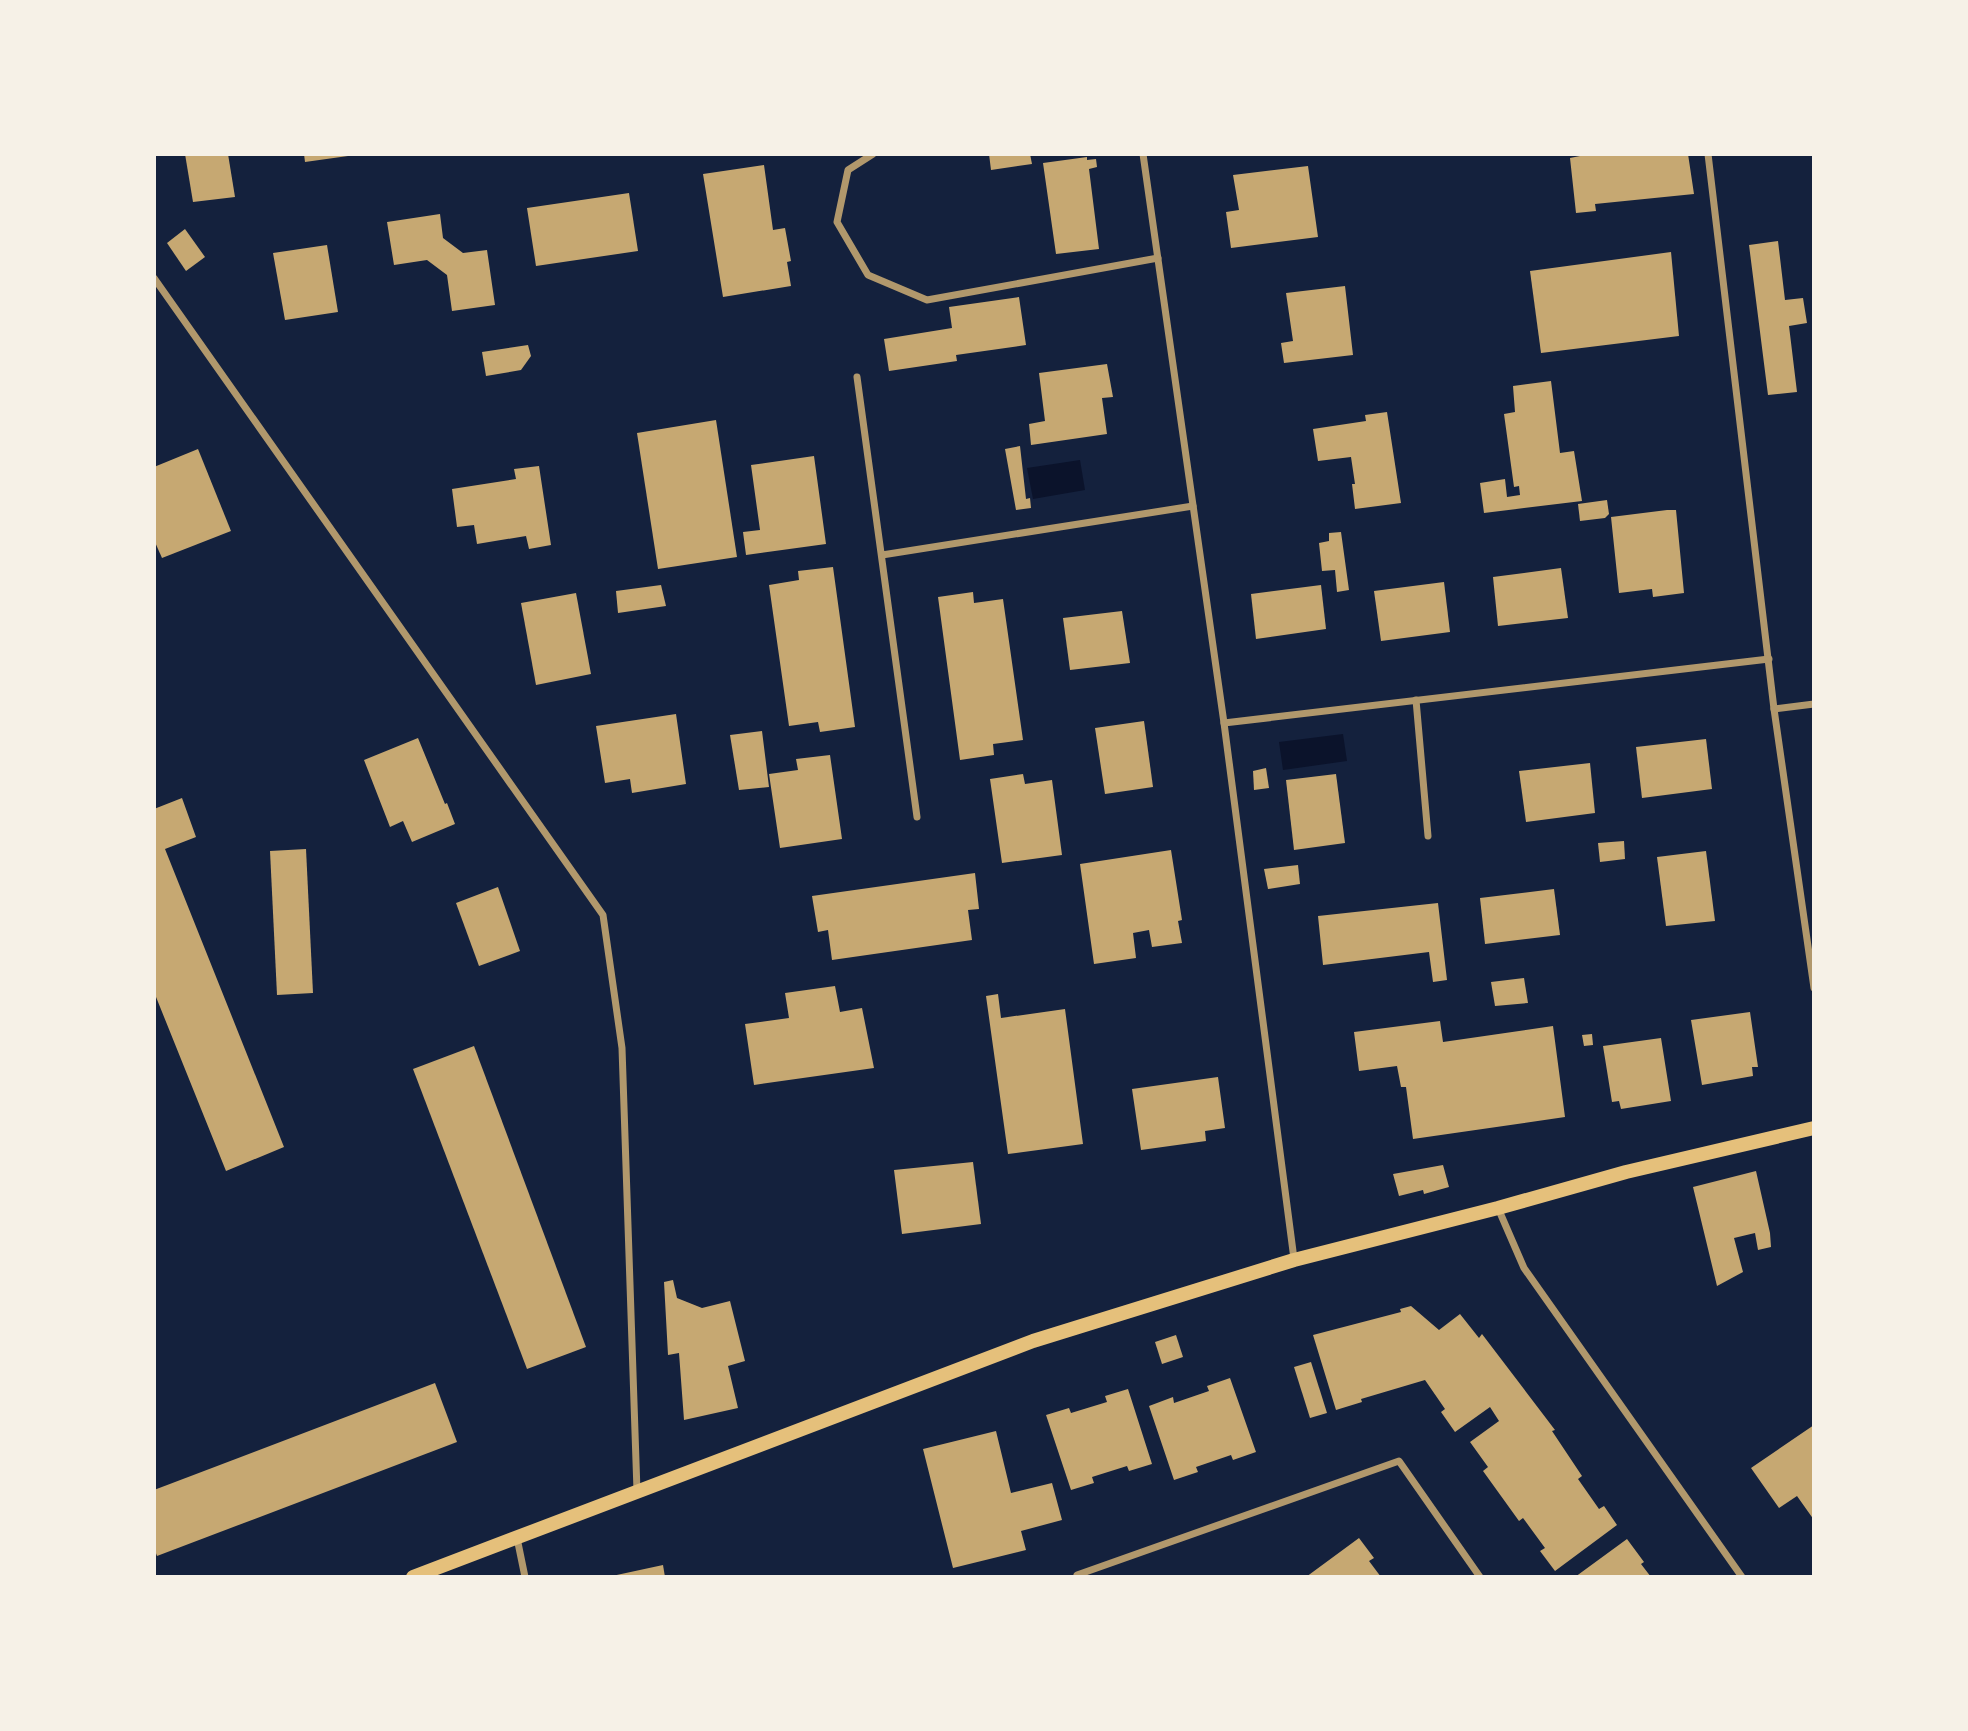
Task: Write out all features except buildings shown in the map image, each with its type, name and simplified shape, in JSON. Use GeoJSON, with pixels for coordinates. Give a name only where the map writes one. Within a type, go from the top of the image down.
{"type":"FeatureCollection","features":[{"type":"Feature","properties":{"kind":"main road"},"geometry":{"type":"LineString","coordinates":[[412,1577],[1033,1341],[1294,1260],[1626,1172],[1814,1128]]}},
{"type":"Feature","properties":{"kind":"street"},"geometry":{"type":"LineString","coordinates":[[873,154],[848,170],[837,222],[869,275],[927,300],[1158,258]]}},
{"type":"Feature","properties":{"kind":"street"},"geometry":{"type":"LineString","coordinates":[[1143,154],[1224,723],[1294,1260]]}},
{"type":"Feature","properties":{"kind":"street"},"geometry":{"type":"LineString","coordinates":[[1708,154],[1774,709],[1814,988]]}},
{"type":"Feature","properties":{"kind":"street"},"geometry":{"type":"LineString","coordinates":[[154,278],[603,915],[622,1048],[637,1492]]}},
{"type":"Feature","properties":{"kind":"street"},"geometry":{"type":"LineString","coordinates":[[858,377],[917,817]]}},
{"type":"Feature","properties":{"kind":"street"},"geometry":{"type":"LineString","coordinates":[[882,555],[1194,506]]}},
{"type":"Feature","properties":{"kind":"street"},"geometry":{"type":"LineString","coordinates":[[1224,723],[1769,659]]}},
{"type":"Feature","properties":{"kind":"street"},"geometry":{"type":"LineString","coordinates":[[1416,700],[1428,836]]}},
{"type":"Feature","properties":{"kind":"street"},"geometry":{"type":"LineString","coordinates":[[1774,709],[1814,704]]}},
{"type":"Feature","properties":{"kind":"street"},"geometry":{"type":"LineString","coordinates":[[1498,1208],[1524,1268],[1742,1577]]}},
{"type":"Feature","properties":{"kind":"street"},"geometry":{"type":"LineString","coordinates":[[1077,1575],[1399,1461],[1480,1577]]}},
{"type":"Feature","properties":{"kind":"street"},"geometry":{"type":"LineString","coordinates":[[517,1538],[525,1577]]}},
{"type":"Feature","properties":{"kind":"water"},"geometry":{"type":"Polygon","coordinates":[[[1080,460],[1085,490],[1033,499],[1027,468],[1080,460]]]}},
{"type":"Feature","properties":{"kind":"water"},"geometry":{"type":"Polygon","coordinates":[[[1343,734],[1347,761],[1283,770],[1279,742],[1343,734]]]}}]}
